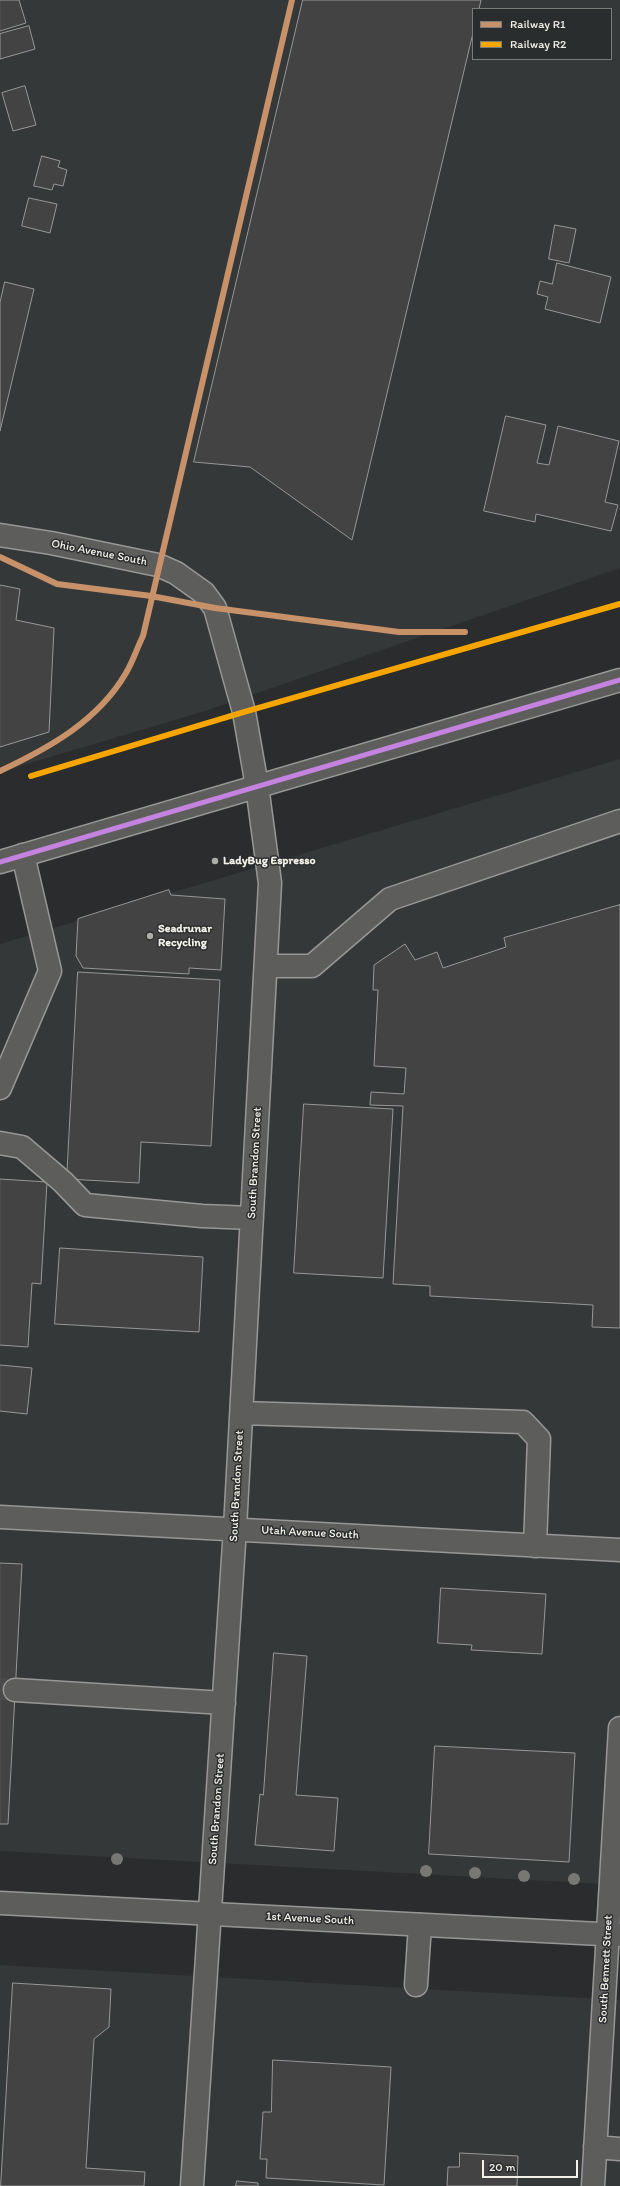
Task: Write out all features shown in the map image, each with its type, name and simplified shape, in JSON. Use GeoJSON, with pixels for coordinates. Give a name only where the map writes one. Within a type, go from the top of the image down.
{"type":"FeatureCollection","features":[{"type":"Feature","properties":{"kind":"main road","name":"Ohio Avenue South"},"geometry":{"type":"LineString","coordinates":[[0,535],[51,543],[158,565],[176,573],[204,593],[215,608],[244,712],[257,786]]}},
{"type":"Feature","properties":{"kind":"main road"},"geometry":{"type":"LineString","coordinates":[[0,862],[620,680]]}},
{"type":"Feature","properties":{"kind":"main road","name":"South Brandon Street"},"geometry":{"type":"LineString","coordinates":[[192,2186],[235,1528],[267,966],[270,883],[257,786]]}},
{"type":"Feature","properties":{"kind":"main road"},"geometry":{"type":"LineString","coordinates":[[267,966],[312,966],[390,899],[620,821]]}},
{"type":"Feature","properties":{"kind":"main road"},"geometry":{"type":"LineString","coordinates":[[0,1088],[50,971],[23,855]]}},
{"type":"Feature","properties":{"kind":"main road"},"geometry":{"type":"LineString","coordinates":[[0,1143],[22,1147],[63,1182],[85,1205],[202,1216],[252,1218]]}},
{"type":"Feature","properties":{"kind":"main road"},"geometry":{"type":"LineString","coordinates":[[242,1413],[523,1422],[539,1439],[535,1546]]}},
{"type":"Feature","properties":{"kind":"main road","name":"Utah Avenue South"},"geometry":{"type":"LineString","coordinates":[[0,1517],[235,1528],[620,1550]]}},
{"type":"Feature","properties":{"kind":"main road"},"geometry":{"type":"LineString","coordinates":[[15,1690],[224,1704]]}},
{"type":"Feature","properties":{"kind":"main road","name":"South Bennett Street"},"geometry":{"type":"LineString","coordinates":[[593,2186],[595,2147],[614,1934],[620,1728]]}},
{"type":"Feature","properties":{"kind":"main road","name":"1st Avenue South"},"geometry":{"type":"LineString","coordinates":[[0,1903],[614,1934]]}},
{"type":"Feature","properties":{"kind":"main road"},"geometry":{"type":"LineString","coordinates":[[416,1985],[420,1924]]}},
{"type":"Feature","properties":{"kind":"main road"},"geometry":{"type":"LineString","coordinates":[[595,2147],[620,2149]]}},
{"type":"Feature","properties":{"kind":"shaded area"},"geometry":{"type":"Polygon","coordinates":[[[0,0],[620,0],[620,568],[205,711],[0,772],[0,0]]]}},
{"type":"Feature","properties":{"kind":"shaded area"},"geometry":{"type":"Polygon","coordinates":[[[620,759],[620,1885],[0,1851],[0,944],[620,759]]]}},
{"type":"Feature","properties":{"kind":"shaded area"},"geometry":{"type":"Polygon","coordinates":[[[0,1965],[620,2000],[620,2186],[0,2186],[0,1965]]]}},
{"type":"Feature","properties":{"kind":"building"},"geometry":{"type":"Polygon","coordinates":[[[0,0],[19,0],[26,23],[0,31],[0,0]]]}},
{"type":"Feature","properties":{"kind":"building"},"geometry":{"type":"Polygon","coordinates":[[[303,0],[481,0],[479,8],[472,8],[472,37],[352,540],[250,467],[194,462],[303,0]]]}},
{"type":"Feature","properties":{"kind":"building"},"geometry":{"type":"Polygon","coordinates":[[[29,26],[35,49],[0,59],[0,34],[29,26]]]}},
{"type":"Feature","properties":{"kind":"building"},"geometry":{"type":"Polygon","coordinates":[[[25,86],[36,125],[13,131],[2,93],[25,86]]]}},
{"type":"Feature","properties":{"kind":"building"},"geometry":{"type":"Polygon","coordinates":[[[42,156],[60,161],[58,167],[67,170],[63,186],[54,184],[52,190],[34,186],[42,156]]]}},
{"type":"Feature","properties":{"kind":"building"},"geometry":{"type":"Polygon","coordinates":[[[29,198],[57,204],[50,233],[22,226],[29,198]]]}},
{"type":"Feature","properties":{"kind":"building"},"geometry":{"type":"Polygon","coordinates":[[[555,225],[576,229],[569,263],[549,259],[555,225]]]}},
{"type":"Feature","properties":{"kind":"building"},"geometry":{"type":"Polygon","coordinates":[[[557,263],[611,277],[600,323],[545,309],[548,297],[537,294],[540,281],[552,284],[557,263]]]}},
{"type":"Feature","properties":{"kind":"building"},"geometry":{"type":"Polygon","coordinates":[[[5,282],[34,289],[0,431],[0,303],[5,282]]]}},
{"type":"Feature","properties":{"kind":"building"},"geometry":{"type":"Polygon","coordinates":[[[506,416],[546,425],[537,463],[549,465],[558,426],[619,441],[605,502],[618,505],[611,531],[536,514],[535,522],[484,511],[506,416]]]}},
{"type":"Feature","properties":{"kind":"building"},"geometry":{"type":"Polygon","coordinates":[[[0,585],[20,589],[16,620],[54,628],[49,732],[0,747],[0,585]]]}},
{"type":"Feature","properties":{"kind":"building"},"geometry":{"type":"Polygon","coordinates":[[[169,890],[171,895],[225,899],[221,970],[189,968],[189,974],[83,968],[76,956],[78,919],[169,890]]]}},
{"type":"Feature","properties":{"kind":"building"},"geometry":{"type":"Polygon","coordinates":[[[620,905],[620,1328],[592,1327],[593,1305],[430,1296],[430,1286],[393,1284],[403,1106],[370,1105],[371,1092],[404,1094],[406,1068],[374,1066],[378,990],[373,990],[374,965],[405,944],[415,960],[437,952],[443,968],[506,947],[504,938],[620,905]]]}},
{"type":"Feature","properties":{"kind":"building"},"geometry":{"type":"Polygon","coordinates":[[[78,972],[220,980],[211,1146],[141,1142],[139,1183],[67,1179],[78,972]]]}},
{"type":"Feature","properties":{"kind":"building"},"geometry":{"type":"Polygon","coordinates":[[[304,1104],[393,1109],[383,1278],[294,1273],[304,1104]]]}},
{"type":"Feature","properties":{"kind":"building"},"geometry":{"type":"Polygon","coordinates":[[[0,1179],[47,1182],[41,1284],[32,1283],[28,1347],[0,1345],[0,1179]]]}},
{"type":"Feature","properties":{"kind":"building"},"geometry":{"type":"Polygon","coordinates":[[[60,1248],[203,1257],[199,1332],[55,1324],[60,1248]]]}},
{"type":"Feature","properties":{"kind":"building"},"geometry":{"type":"Polygon","coordinates":[[[0,1365],[32,1368],[27,1414],[0,1411],[0,1365]]]}},
{"type":"Feature","properties":{"kind":"building"},"geometry":{"type":"Polygon","coordinates":[[[0,1563],[22,1564],[8,1824],[0,1824],[0,1563]]]}},
{"type":"Feature","properties":{"kind":"building"},"geometry":{"type":"Polygon","coordinates":[[[441,1588],[546,1594],[542,1654],[471,1650],[472,1645],[438,1643],[441,1588]]]}},
{"type":"Feature","properties":{"kind":"building"},"geometry":{"type":"Polygon","coordinates":[[[274,1653],[307,1656],[296,1795],[338,1798],[334,1851],[255,1845],[260,1794],[263,1795],[274,1653]]]}},
{"type":"Feature","properties":{"kind":"building"},"geometry":{"type":"Polygon","coordinates":[[[435,1746],[575,1753],[569,1862],[429,1854],[435,1746]]]}},
{"type":"Feature","properties":{"kind":"building"},"geometry":{"type":"Polygon","coordinates":[[[13,1983],[111,1989],[109,2027],[94,2039],[86,2168],[145,2172],[144,2186],[1,2186],[13,1983]]]}},
{"type":"Feature","properties":{"kind":"building"},"geometry":{"type":"Polygon","coordinates":[[[273,2060],[391,2067],[384,2185],[266,2178],[267,2159],[260,2159],[263,2112],[271,2112],[273,2060]]]}},
{"type":"Feature","properties":{"kind":"building"},"geometry":{"type":"Polygon","coordinates":[[[460,2153],[518,2156],[517,2186],[447,2186],[448,2167],[459,2167],[460,2153]]]}},
{"type":"Feature","properties":{"kind":"building"},"geometry":{"type":"Polygon","coordinates":[[[237,2181],[258,2183],[258,2186],[236,2186],[237,2181]]]}},
{"type":"Feature","properties":{"kind":"tunnel"},"geometry":{"type":"LineString","coordinates":[[0,1689],[15,1690]]}},
{"type":"Feature","properties":{"kind":"rail line","name":"R1"},"geometry":{"type":"LineString","coordinates":[[0,771],[54,743],[87,719],[115,690],[131,664],[143,636],[292,0]]}},
{"type":"Feature","properties":{"kind":"rail line","name":"R1"},"geometry":{"type":"LineString","coordinates":[[0,557],[57,584],[151,596],[215,608],[399,632],[465,632]]}},
{"type":"Feature","properties":{"kind":"rail line","name":"R2"},"geometry":{"type":"LineString","coordinates":[[31,776],[244,712],[620,604]]}},
{"type":"Feature","properties":{"kind":"transit line"},"geometry":{"type":"LineString","coordinates":[[0,862],[620,680]]}},
{"type":"Feature","properties":{"kind":"place","name":"LadyBug Espresso"},"geometry":{"type":"Point","coordinates":[215,861]}},
{"type":"Feature","properties":{"kind":"place","name":"Seadrunar Recycling"},"geometry":{"type":"Point","coordinates":[150,936]}}]}
